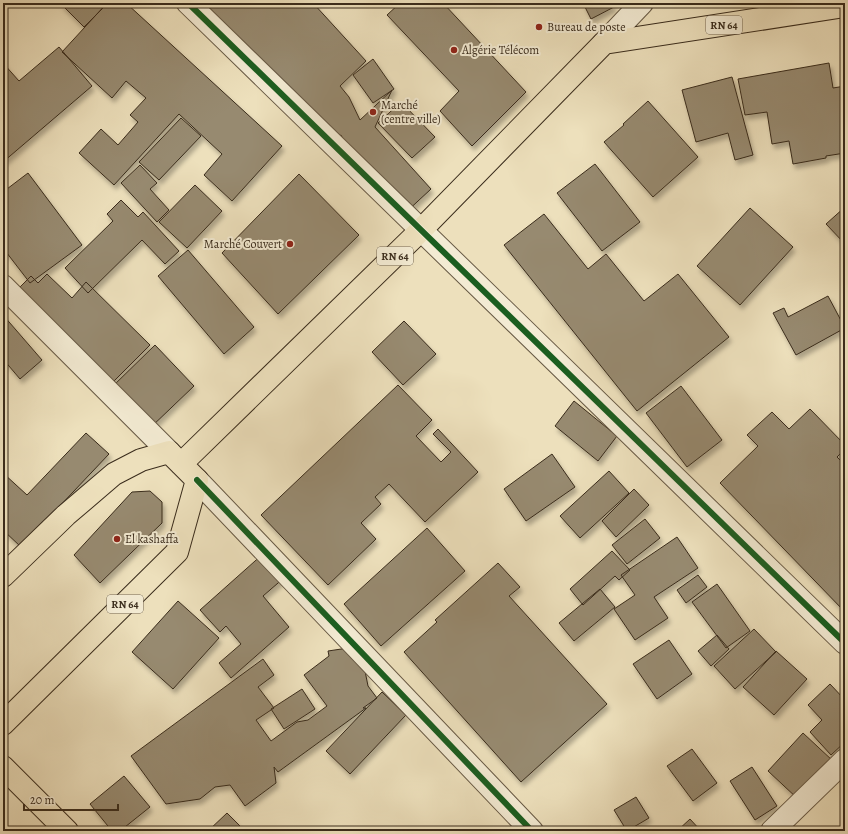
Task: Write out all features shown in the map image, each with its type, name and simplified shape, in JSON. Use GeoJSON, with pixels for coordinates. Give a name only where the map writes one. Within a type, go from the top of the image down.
{"type":"FeatureCollection","features":[{"type":"Feature","properties":{"kind":"main road","name":"RN 64"},"geometry":{"type":"LineString","coordinates":[[3,576],[66,515],[114,474],[141,460],[175,458],[421,230],[604,43],[845,6]]}},
{"type":"Feature","properties":{"kind":"main road"},"geometry":{"type":"LineString","coordinates":[[175,458],[197,480]]}},
{"type":"Feature","properties":{"kind":"main road","name":"RN 64"},"geometry":{"type":"LineString","coordinates":[[3,724],[177,552],[197,480]]}},
{"type":"Feature","properties":{"kind":"main road"},"geometry":{"type":"LineString","coordinates":[[3,767],[67,831]]}},
{"type":"Feature","properties":{"kind":"street"},"geometry":{"type":"LineString","coordinates":[[188,3],[845,643]]}},
{"type":"Feature","properties":{"kind":"street"},"geometry":{"type":"LineString","coordinates":[[604,43],[642,3]]}},
{"type":"Feature","properties":{"kind":"street"},"geometry":{"type":"LineString","coordinates":[[3,286],[175,458]]}},
{"type":"Feature","properties":{"kind":"street"},"geometry":{"type":"LineString","coordinates":[[197,480],[532,831]]}},
{"type":"Feature","properties":{"kind":"street"},"geometry":{"type":"LineString","coordinates":[[772,831],[845,760]]}},
{"type":"Feature","properties":{"kind":"building"},"geometry":{"type":"Polygon","coordinates":[[[60,3],[108,3],[84,27],[60,3]]]}},
{"type":"Feature","properties":{"kind":"building"},"geometry":{"type":"Polygon","coordinates":[[[107,3],[126,3],[282,146],[232,201],[204,175],[222,154],[179,114],[114,185],[79,153],[101,129],[118,145],[138,122],[130,115],[146,98],[126,81],[112,98],[62,52],[107,3]]]}},
{"type":"Feature","properties":{"kind":"building"},"geometry":{"type":"Polygon","coordinates":[[[198,3],[313,3],[366,61],[340,86],[349,97],[360,120],[392,90],[375,127],[431,189],[404,214],[358,171],[341,135],[326,143],[198,3]]]}},
{"type":"Feature","properties":{"kind":"building","name":"Algérie Télécom"},"geometry":{"type":"Polygon","coordinates":[[[400,3],[443,3],[526,92],[472,146],[440,111],[459,91],[387,15],[400,3]]]}},
{"type":"Feature","properties":{"kind":"building"},"geometry":{"type":"Polygon","coordinates":[[[583,3],[612,3],[614,7],[591,19],[583,3]]]}},
{"type":"Feature","properties":{"kind":"building"},"geometry":{"type":"Polygon","coordinates":[[[59,47],[92,86],[3,162],[3,63],[19,81],[59,47]]]}},
{"type":"Feature","properties":{"kind":"building"},"geometry":{"type":"Polygon","coordinates":[[[373,59],[394,89],[373,103],[353,75],[373,59]]]}},
{"type":"Feature","properties":{"kind":"building"},"geometry":{"type":"Polygon","coordinates":[[[829,63],[833,88],[845,86],[845,153],[793,164],[789,141],[772,144],[767,112],[745,115],[738,79],[829,63]]]}},
{"type":"Feature","properties":{"kind":"building"},"geometry":{"type":"Polygon","coordinates":[[[732,77],[753,155],[735,160],[728,133],[696,142],[682,90],[732,77]]]}},
{"type":"Feature","properties":{"kind":"building"},"geometry":{"type":"Polygon","coordinates":[[[648,101],[698,157],[653,197],[604,142],[648,101]]]}},
{"type":"Feature","properties":{"kind":"building"},"geometry":{"type":"Polygon","coordinates":[[[401,102],[435,137],[412,158],[378,123],[401,102]]]}},
{"type":"Feature","properties":{"kind":"building"},"geometry":{"type":"Polygon","coordinates":[[[181,118],[201,136],[159,180],[139,162],[181,118]]]}},
{"type":"Feature","properties":{"kind":"building"},"geometry":{"type":"Polygon","coordinates":[[[595,164],[640,222],[602,251],[557,193],[595,164]]]}},
{"type":"Feature","properties":{"kind":"building"},"geometry":{"type":"Polygon","coordinates":[[[140,165],[157,183],[150,189],[169,210],[157,222],[121,183],[140,165]]]}},
{"type":"Feature","properties":{"kind":"building"},"geometry":{"type":"Polygon","coordinates":[[[28,173],[82,245],[30,283],[3,248],[3,192],[28,173]]]}},
{"type":"Feature","properties":{"kind":"building","name":"Marché Couvert"},"geometry":{"type":"Polygon","coordinates":[[[299,174],[359,235],[278,314],[222,253],[299,174]]]}},
{"type":"Feature","properties":{"kind":"building"},"geometry":{"type":"Polygon","coordinates":[[[195,185],[222,211],[187,248],[159,222],[195,185]]]}},
{"type":"Feature","properties":{"kind":"building"},"geometry":{"type":"Polygon","coordinates":[[[121,200],[138,217],[143,212],[179,251],[165,264],[142,240],[88,293],[65,268],[113,221],[107,214],[121,200]]]}},
{"type":"Feature","properties":{"kind":"building"},"geometry":{"type":"Polygon","coordinates":[[[845,207],[845,244],[826,224],[845,207]]]}},
{"type":"Feature","properties":{"kind":"building"},"geometry":{"type":"Polygon","coordinates":[[[750,208],[793,247],[740,305],[697,266],[750,208]]]}},
{"type":"Feature","properties":{"kind":"building"},"geometry":{"type":"Polygon","coordinates":[[[544,214],[588,269],[606,254],[644,301],[678,274],[729,337],[637,411],[504,245],[544,214]]]}},
{"type":"Feature","properties":{"kind":"building"},"geometry":{"type":"Polygon","coordinates":[[[188,250],[254,327],[224,354],[158,276],[188,250]]]}},
{"type":"Feature","properties":{"kind":"building"},"geometry":{"type":"Polygon","coordinates":[[[47,274],[72,298],[86,282],[150,345],[111,384],[16,291],[31,276],[38,283],[47,274]]]}},
{"type":"Feature","properties":{"kind":"building"},"geometry":{"type":"Polygon","coordinates":[[[828,296],[845,328],[796,355],[773,313],[784,308],[788,317],[828,296]]]}},
{"type":"Feature","properties":{"kind":"building"},"geometry":{"type":"Polygon","coordinates":[[[3,315],[42,360],[20,379],[3,359],[3,315]]]}},
{"type":"Feature","properties":{"kind":"building"},"geometry":{"type":"Polygon","coordinates":[[[404,321],[436,354],[403,385],[372,352],[404,321]]]}},
{"type":"Feature","properties":{"kind":"building"},"geometry":{"type":"Polygon","coordinates":[[[155,345],[194,386],[149,429],[111,388],[155,345]]]}},
{"type":"Feature","properties":{"kind":"building"},"geometry":{"type":"Polygon","coordinates":[[[398,385],[432,420],[416,436],[441,462],[451,452],[433,434],[438,429],[478,472],[425,522],[389,484],[375,497],[381,504],[361,523],[376,539],[328,585],[261,515],[398,385]]]}},
{"type":"Feature","properties":{"kind":"building"},"geometry":{"type":"Polygon","coordinates":[[[681,386],[722,440],[687,467],[646,413],[681,386]]]}},
{"type":"Feature","properties":{"kind":"building"},"geometry":{"type":"Polygon","coordinates":[[[574,401],[617,436],[598,461],[555,426],[574,401]]]}},
{"type":"Feature","properties":{"kind":"building"},"geometry":{"type":"Polygon","coordinates":[[[810,409],[845,445],[845,449],[837,457],[845,465],[845,612],[720,483],[758,446],[747,435],[772,412],[789,429],[810,409]]]}},
{"type":"Feature","properties":{"kind":"building"},"geometry":{"type":"Polygon","coordinates":[[[86,433],[109,454],[21,547],[3,530],[3,473],[27,495],[86,433]]]}},
{"type":"Feature","properties":{"kind":"building"},"geometry":{"type":"Polygon","coordinates":[[[552,454],[575,487],[526,521],[504,489],[552,454]]]}},
{"type":"Feature","properties":{"kind":"building"},"geometry":{"type":"Polygon","coordinates":[[[609,471],[629,493],[580,538],[560,516],[609,471]]]}},
{"type":"Feature","properties":{"kind":"building"},"geometry":{"type":"Polygon","coordinates":[[[634,489],[649,505],[616,537],[602,521],[634,489]]]}},
{"type":"Feature","properties":{"kind":"building","name":"El kashaffa"},"geometry":{"type":"Polygon","coordinates":[[[150,491],[162,502],[162,523],[100,583],[74,555],[132,492],[150,491]]]}},
{"type":"Feature","properties":{"kind":"building"},"geometry":{"type":"Polygon","coordinates":[[[645,519],[660,538],[627,564],[612,545],[645,519]]]}},
{"type":"Feature","properties":{"kind":"building"},"geometry":{"type":"Polygon","coordinates":[[[427,528],[465,571],[381,646],[344,604],[427,528]]]}},
{"type":"Feature","properties":{"kind":"building"},"geometry":{"type":"Polygon","coordinates":[[[677,537],[698,568],[654,597],[668,618],[635,640],[614,609],[635,595],[621,575],[677,537]]]}},
{"type":"Feature","properties":{"kind":"building"},"geometry":{"type":"Polygon","coordinates":[[[612,551],[630,570],[619,580],[615,576],[583,605],[570,589],[612,551]]]}},
{"type":"Feature","properties":{"kind":"building"},"geometry":{"type":"Polygon","coordinates":[[[264,553],[285,577],[263,596],[289,627],[231,678],[219,663],[241,644],[226,626],[220,632],[200,610],[264,553]]]}},
{"type":"Feature","properties":{"kind":"building"},"geometry":{"type":"Polygon","coordinates":[[[498,563],[520,587],[509,596],[607,704],[521,782],[404,652],[437,622],[435,620],[498,563]]]}},
{"type":"Feature","properties":{"kind":"building"},"geometry":{"type":"Polygon","coordinates":[[[698,575],[707,587],[686,603],[677,590],[698,575]]]}},
{"type":"Feature","properties":{"kind":"building"},"geometry":{"type":"Polygon","coordinates":[[[717,584],[750,631],[726,648],[692,602],[717,584]]]}},
{"type":"Feature","properties":{"kind":"building"},"geometry":{"type":"Polygon","coordinates":[[[600,589],[615,607],[574,641],[559,623],[600,589]]]}},
{"type":"Feature","properties":{"kind":"building"},"geometry":{"type":"Polygon","coordinates":[[[178,601],[219,638],[173,689],[132,652],[178,601]]]}},
{"type":"Feature","properties":{"kind":"building"},"geometry":{"type":"Polygon","coordinates":[[[754,629],[776,652],[735,689],[714,666],[754,629]]]}},
{"type":"Feature","properties":{"kind":"building"},"geometry":{"type":"Polygon","coordinates":[[[717,635],[729,649],[711,666],[698,651],[717,635]]]}},
{"type":"Feature","properties":{"kind":"building"},"geometry":{"type":"Polygon","coordinates":[[[669,640],[692,674],[657,699],[633,664],[669,640]]]}},
{"type":"Feature","properties":{"kind":"building"},"geometry":{"type":"Polygon","coordinates":[[[348,648],[365,671],[368,686],[377,698],[363,708],[366,708],[278,772],[274,767],[276,783],[245,806],[230,785],[215,787],[200,799],[166,804],[131,756],[263,659],[274,675],[258,687],[274,708],[256,720],[271,741],[297,722],[308,720],[327,706],[304,675],[329,656],[328,651],[348,648]]]}},
{"type":"Feature","properties":{"kind":"building"},"geometry":{"type":"Polygon","coordinates":[[[776,651],[807,679],[774,715],[743,687],[776,651]]]}},
{"type":"Feature","properties":{"kind":"building"},"geometry":{"type":"Polygon","coordinates":[[[830,684],[845,700],[845,742],[831,755],[810,732],[822,720],[808,705],[830,684]]]}},
{"type":"Feature","properties":{"kind":"building"},"geometry":{"type":"Polygon","coordinates":[[[302,689],[315,709],[284,729],[271,709],[302,689]]]}},
{"type":"Feature","properties":{"kind":"building"},"geometry":{"type":"Polygon","coordinates":[[[382,692],[406,715],[350,774],[326,751],[382,692]]]}},
{"type":"Feature","properties":{"kind":"building"},"geometry":{"type":"Polygon","coordinates":[[[803,733],[833,761],[798,799],[768,771],[803,733]]]}},
{"type":"Feature","properties":{"kind":"building"},"geometry":{"type":"Polygon","coordinates":[[[692,749],[717,783],[693,801],[667,766],[692,749]]]}},
{"type":"Feature","properties":{"kind":"building"},"geometry":{"type":"Polygon","coordinates":[[[752,767],[777,806],[755,820],[730,781],[752,767]]]}},
{"type":"Feature","properties":{"kind":"building"},"geometry":{"type":"Polygon","coordinates":[[[124,776],[150,807],[120,831],[112,831],[90,804],[124,776]]]}},
{"type":"Feature","properties":{"kind":"building"},"geometry":{"type":"Polygon","coordinates":[[[636,797],[649,818],[627,831],[614,810],[636,797]]]}},
{"type":"Feature","properties":{"kind":"building"},"geometry":{"type":"Polygon","coordinates":[[[227,813],[245,831],[208,831],[227,813]]]}},
{"type":"Feature","properties":{"kind":"building"},"geometry":{"type":"Polygon","coordinates":[[[690,819],[701,831],[677,831],[690,819]]]}},
{"type":"Feature","properties":{"kind":"building"},"geometry":{"type":"Polygon","coordinates":[[[611,826],[615,831],[605,831],[611,826]]]}},
{"type":"Feature","properties":{"kind":"cycle path"},"geometry":{"type":"LineString","coordinates":[[188,3],[845,643]]}},
{"type":"Feature","properties":{"kind":"cycle path"},"geometry":{"type":"LineString","coordinates":[[197,480],[532,831]]}},
{"type":"Feature","properties":{"kind":"place","name":"Bureau de poste"},"geometry":{"type":"Point","coordinates":[539,27]}},
{"type":"Feature","properties":{"kind":"place","name":"Algérie Télécom"},"geometry":{"type":"Point","coordinates":[454,50]}},
{"type":"Feature","properties":{"kind":"place","name":"Marché (centre ville)"},"geometry":{"type":"Point","coordinates":[373,112]}},
{"type":"Feature","properties":{"kind":"place","name":"Marché Couvert"},"geometry":{"type":"Point","coordinates":[290,244]}},
{"type":"Feature","properties":{"kind":"place","name":"El kashaffa"},"geometry":{"type":"Point","coordinates":[117,539]}}]}
